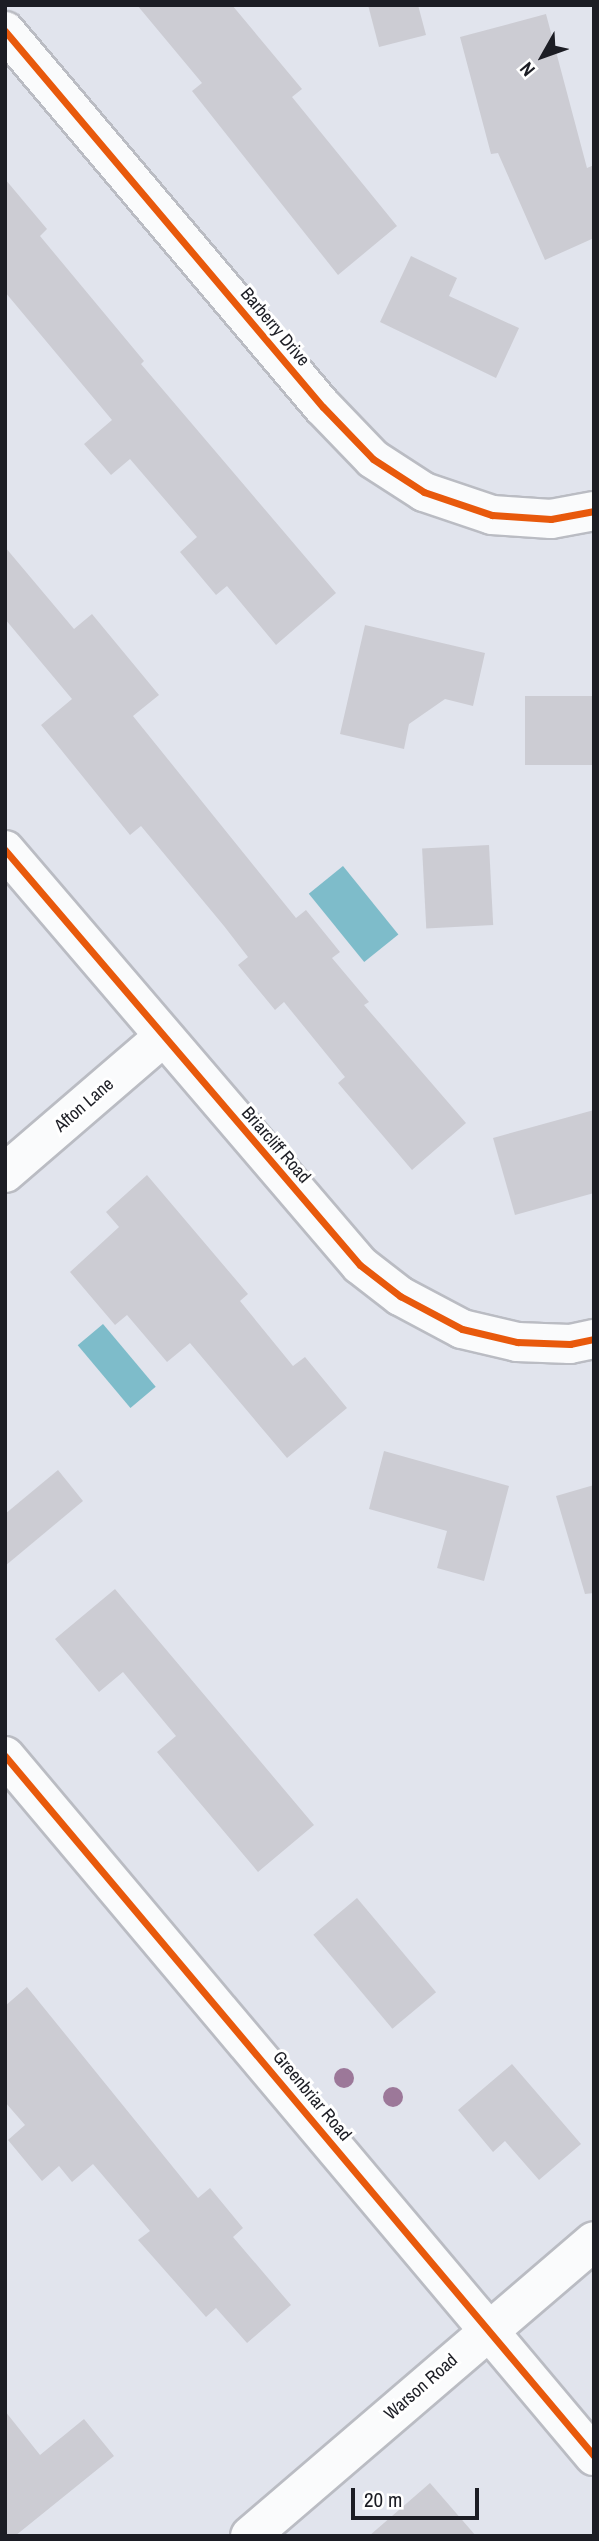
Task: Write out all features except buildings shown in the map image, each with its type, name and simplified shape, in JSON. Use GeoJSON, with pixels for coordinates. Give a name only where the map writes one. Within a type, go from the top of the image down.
{"type":"FeatureCollection","features":[{"type":"Feature","properties":{"kind":"street","name":"Barberry Drive"},"geometry":{"type":"LineString","coordinates":[[5,31],[323,407],[373,459],[424,492],[492,514],[551,519],[594,511]]}},
{"type":"Feature","properties":{"kind":"street","name":"Briarcliff Road"},"geometry":{"type":"LineString","coordinates":[[5,850],[360,1265],[400,1296],[462,1328],[517,1342],[570,1345],[594,1339]]}},
{"type":"Feature","properties":{"kind":"street","name":"Afton Lane"},"geometry":{"type":"LineString","coordinates":[[5,1173],[163,1037]]}},
{"type":"Feature","properties":{"kind":"street","name":"Greenbriar Road"},"geometry":{"type":"LineString","coordinates":[[5,1756],[594,2456]]}},
{"type":"Feature","properties":{"kind":"street","name":"Warson Road"},"geometry":{"type":"LineString","coordinates":[[250,2536],[594,2241]]}},
{"type":"Feature","properties":{"kind":"water"},"geometry":{"type":"Polygon","coordinates":[[[343,866],[398,934],[364,962],[309,894],[343,866]]]}},
{"type":"Feature","properties":{"kind":"water"},"geometry":{"type":"Polygon","coordinates":[[[103,1324],[156,1387],[130,1408],[78,1345],[103,1324]]]}},
{"type":"Feature","properties":{"kind":"cycle path"},"geometry":{"type":"LineString","coordinates":[[5,31],[323,407],[373,459],[424,492],[492,515],[551,519],[594,511]]}},
{"type":"Feature","properties":{"kind":"cycle path"},"geometry":{"type":"LineString","coordinates":[[5,850],[360,1265],[400,1296],[462,1329],[517,1342],[570,1344],[594,1339]]}},
{"type":"Feature","properties":{"kind":"cycle path"},"geometry":{"type":"LineString","coordinates":[[5,1756],[594,2456]]}}]}
